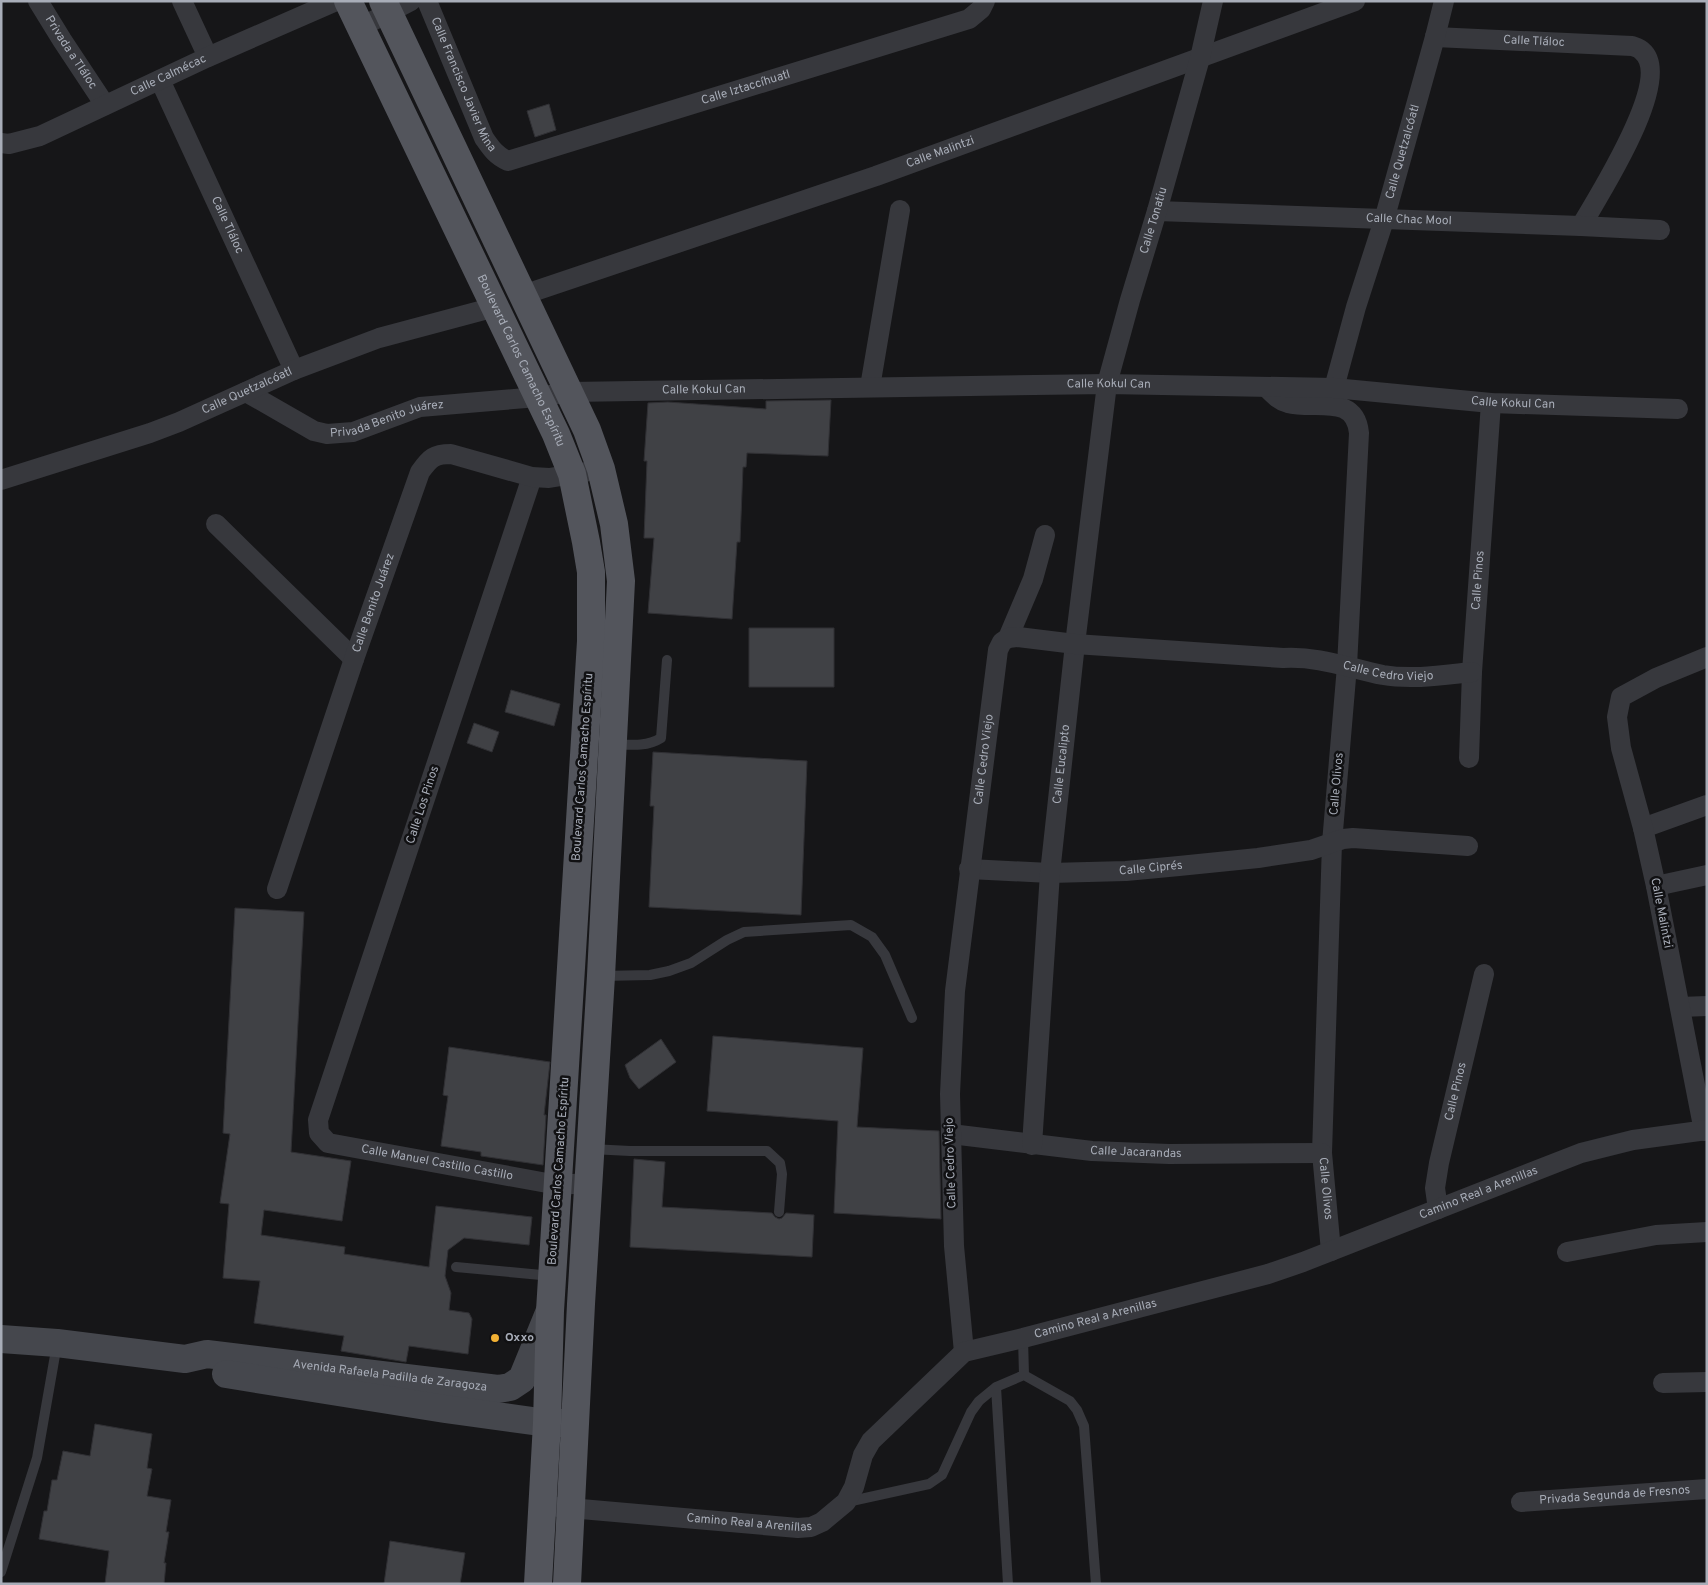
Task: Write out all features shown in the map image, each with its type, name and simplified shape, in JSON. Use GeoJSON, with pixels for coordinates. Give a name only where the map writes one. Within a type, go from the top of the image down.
{"type":"FeatureCollection","features":[{"type":"Feature","properties":{"kind":"main road","name":"Boulevard Carlos Camacho Espíritu"},"geometry":{"type":"LineString","coordinates":[[348,1],[556,434],[572,474],[590,572],[592,641],[552,1276],[547,1423],[538,1584]]}},
{"type":"Feature","properties":{"kind":"main road"},"geometry":{"type":"LineString","coordinates":[[394,5],[523,295],[587,430],[601,469],[614,524],[621,581],[614,744],[581,1304],[567,1584]]}},
{"type":"Feature","properties":{"kind":"main road"},"geometry":{"type":"LineString","coordinates":[[507,1418],[510,1387],[522,1379],[550,1312]]}},
{"type":"Feature","properties":{"kind":"main road","name":"Avenida Rafaela Padilla de Zaragoza"},"geometry":{"type":"LineString","coordinates":[[1,1340],[57,1343],[185,1359],[207,1354],[498,1389],[510,1387]]}},
{"type":"Feature","properties":{"kind":"main road","name":"Avenida Rafaela Padilla de Zaragoza"},"geometry":{"type":"LineString","coordinates":[[185,1359],[204,1370],[507,1418],[547,1423],[576,1423]]}},
{"type":"Feature","properties":{"kind":"street","name":"Privada a Tláloc"},"geometry":{"type":"LineString","coordinates":[[38,1],[105,104]]}},
{"type":"Feature","properties":{"kind":"street"},"geometry":{"type":"LineString","coordinates":[[182,1],[208,57]]}},
{"type":"Feature","properties":{"kind":"street","name":"Calle Calmécac"},"geometry":{"type":"LineString","coordinates":[[1,143],[10,144],[40,136],[208,57],[336,1]]}},
{"type":"Feature","properties":{"kind":"street","name":"Calle Francisco Javier Mina"},"geometry":{"type":"LineString","coordinates":[[427,1],[484,138],[500,158],[508,161]]}},
{"type":"Feature","properties":{"kind":"street","name":"Calle Tonatiu"},"geometry":{"type":"LineString","coordinates":[[1107,384],[1130,300],[1158,211],[1200,58],[1213,1]]}},
{"type":"Feature","properties":{"kind":"street","name":"Calle Malintzi"},"geometry":{"type":"LineString","coordinates":[[523,295],[876,176],[1355,1]]}},
{"type":"Feature","properties":{"kind":"street","name":"Calle Quetzalcóatl"},"geometry":{"type":"LineString","coordinates":[[1334,388],[1356,307],[1384,220],[1436,37],[1444,1]]}},
{"type":"Feature","properties":{"kind":"street"},"geometry":{"type":"LineString","coordinates":[[361,27],[394,5]]}},
{"type":"Feature","properties":{"kind":"street","name":"Calle Iztaccíhuatl"},"geometry":{"type":"LineString","coordinates":[[508,161],[969,19],[983,5]]}},
{"type":"Feature","properties":{"kind":"street","name":"Calle Tláloc"},"geometry":{"type":"LineString","coordinates":[[1436,37],[1632,46],[1643,51],[1648,59],[1650,68],[1649,83],[1635,129],[1581,226]]}},
{"type":"Feature","properties":{"kind":"street","name":"Calle Tláloc"},"geometry":{"type":"LineString","coordinates":[[160,80],[294,370]]}},
{"type":"Feature","properties":{"kind":"street"},"geometry":{"type":"LineString","coordinates":[[870,388],[900,210]]}},
{"type":"Feature","properties":{"kind":"street","name":"Calle Chac Mool"},"geometry":{"type":"LineString","coordinates":[[1158,211],[1660,230]]}},
{"type":"Feature","properties":{"kind":"street","name":"Calle Quetzalcóatl"},"geometry":{"type":"LineString","coordinates":[[1,480],[150,433],[179,422],[294,370],[379,338],[495,307]]}},
{"type":"Feature","properties":{"kind":"street","name":"Calle Kokul Can"},"geometry":{"type":"LineString","coordinates":[[538,397],[570,392],[1107,384],[1334,388],[1491,403],[1678,409]]}},
{"type":"Feature","properties":{"kind":"street","name":"Calle Eucalipto"},"geometry":{"type":"LineString","coordinates":[[1032,1145],[1050,873],[1074,644],[1107,384]]}},
{"type":"Feature","properties":{"kind":"street","name":"Calle Olivos"},"geometry":{"type":"LineString","coordinates":[[1266,387],[1279,400],[1289,403],[1344,408],[1352,412],[1358,424],[1347,666],[1332,843],[1322,1153],[1331,1251]]}},
{"type":"Feature","properties":{"kind":"street","name":"Privada Benito Juárez"},"geometry":{"type":"LineString","coordinates":[[246,392],[314,430],[327,434],[353,432],[420,407],[538,397]]}},
{"type":"Feature","properties":{"kind":"street","name":"Calle Pinos"},"geometry":{"type":"LineString","coordinates":[[1469,758],[1472,672],[1491,403]]}},
{"type":"Feature","properties":{"kind":"street","name":"Calle Benito Juárez"},"geometry":{"type":"LineString","coordinates":[[277,889],[354,659],[420,472],[427,462],[439,454],[452,454],[532,477],[548,478],[601,469]]}},
{"type":"Feature","properties":{"kind":"street","name":"Calle Los Pinos"},"geometry":{"type":"LineString","coordinates":[[319,1133],[318,1120],[532,477]]}},
{"type":"Feature","properties":{"kind":"street"},"geometry":{"type":"LineString","coordinates":[[216,524],[354,659]]}},
{"type":"Feature","properties":{"kind":"street"},"geometry":{"type":"LineString","coordinates":[[1008,638],[1033,579],[1045,535]]}},
{"type":"Feature","properties":{"kind":"street","name":"Calle Cedro Viejo"},"geometry":{"type":"LineString","coordinates":[[964,1352],[954,1246],[950,1094],[955,991],[998,650],[1002,642],[1008,638],[1018,637],[1074,644],[1284,658],[1314,658],[1383,675],[1406,677],[1472,672]]}},
{"type":"Feature","properties":{"kind":"street","name":"Calle Malintzi"},"geometry":{"type":"LineString","coordinates":[[1705,1130],[1656,886],[1643,828],[1621,748],[1617,717],[1621,697],[1656,678],[1707,657]]}},
{"type":"Feature","properties":{"kind":"street"},"geometry":{"type":"LineString","coordinates":[[1643,828],[1707,805]]}},
{"type":"Feature","properties":{"kind":"street","name":"Calle Ciprés"},"geometry":{"type":"LineString","coordinates":[[969,869],[1050,873],[1126,871],[1258,858],[1311,850],[1353,838],[1468,846]]}},
{"type":"Feature","properties":{"kind":"street"},"geometry":{"type":"LineString","coordinates":[[1656,886],[1707,875]]}},
{"type":"Feature","properties":{"kind":"street","name":"Calle Pinos"},"geometry":{"type":"LineString","coordinates":[[1438,1209],[1435,1188],[1439,1163],[1484,974]]}},
{"type":"Feature","properties":{"kind":"street"},"geometry":{"type":"LineString","coordinates":[[1680,1007],[1707,1006]]}},
{"type":"Feature","properties":{"kind":"street","name":"Camino Real a Arenillas"},"geometry":{"type":"LineString","coordinates":[[543,1506],[798,1528],[811,1527],[822,1522],[846,1502],[854,1488],[863,1454],[872,1441],[964,1352],[1268,1274],[1581,1154],[1633,1140],[1705,1130]]}},
{"type":"Feature","properties":{"kind":"street","name":"Calle Manuel Castillo Castillo"},"geometry":{"type":"LineString","coordinates":[[319,1133],[328,1143],[558,1185],[588,1183]]}},
{"type":"Feature","properties":{"kind":"street","name":"Calle Jacarandas"},"geometry":{"type":"LineString","coordinates":[[951,1134],[1092,1151],[1169,1154],[1322,1153]]}},
{"type":"Feature","properties":{"kind":"street"},"geometry":{"type":"LineString","coordinates":[[1567,1252],[1656,1235],[1707,1232]]}},
{"type":"Feature","properties":{"kind":"street"},"geometry":{"type":"LineString","coordinates":[[1662,1383],[1707,1382]]}},
{"type":"Feature","properties":{"kind":"street","name":"Privada Segunda de Fresnos"},"geometry":{"type":"LineString","coordinates":[[1521,1502],[1707,1489]]}},
{"type":"Feature","properties":{"kind":"lane"},"geometry":{"type":"LineString","coordinates":[[614,744],[635,746],[654,743],[661,738],[667,660]]}},
{"type":"Feature","properties":{"kind":"lane"},"geometry":{"type":"LineString","coordinates":[[601,976],[650,975],[669,972],[691,963],[727,940],[744,932],[851,926],[872,937],[886,955],[912,1018]]}},
{"type":"Feature","properties":{"kind":"lane"},"geometry":{"type":"LineString","coordinates":[[590,1148],[630,1152],[767,1151],[780,1163],[782,1174],[779,1212]]}},
{"type":"Feature","properties":{"kind":"lane"},"geometry":{"type":"LineString","coordinates":[[456,1267],[552,1276]]}},
{"type":"Feature","properties":{"kind":"lane"},"geometry":{"type":"LineString","coordinates":[[1023,1338],[1024,1375]]}},
{"type":"Feature","properties":{"kind":"lane"},"geometry":{"type":"LineString","coordinates":[[1,1572],[37,1458],[57,1343]]}},
{"type":"Feature","properties":{"kind":"lane"},"geometry":{"type":"LineString","coordinates":[[846,1502],[929,1484],[942,1475],[971,1412],[979,1401],[996,1388],[1024,1375]]}},
{"type":"Feature","properties":{"kind":"lane"},"geometry":{"type":"LineString","coordinates":[[1024,1375],[1070,1401],[1078,1410],[1084,1426],[1096,1584]]}},
{"type":"Feature","properties":{"kind":"lane"},"geometry":{"type":"LineString","coordinates":[[996,1388],[1008,1584]]}},
{"type":"Feature","properties":{"kind":"building"},"geometry":{"type":"Polygon","coordinates":[[[549,104],[556,130],[535,137],[527,111],[549,104]]]}},
{"type":"Feature","properties":{"kind":"building"},"geometry":{"type":"Polygon","coordinates":[[[831,400],[828,456],[747,453],[746,467],[743,467],[740,542],[737,542],[732,619],[648,613],[654,538],[644,538],[647,461],[644,461],[648,403],[668,402],[766,409],[766,401],[831,400]]]}},
{"type":"Feature","properties":{"kind":"building"},"geometry":{"type":"Polygon","coordinates":[[[749,628],[834,628],[834,687],[749,687],[749,628]]]}},
{"type":"Feature","properties":{"kind":"building"},"geometry":{"type":"Polygon","coordinates":[[[511,690],[560,704],[554,726],[505,712],[511,690]]]}},
{"type":"Feature","properties":{"kind":"building"},"geometry":{"type":"Polygon","coordinates":[[[474,723],[499,732],[492,752],[467,743],[474,723]]]}},
{"type":"Feature","properties":{"kind":"building"},"geometry":{"type":"Polygon","coordinates":[[[653,752],[807,761],[801,915],[649,907],[654,806],[650,806],[653,752]]]}},
{"type":"Feature","properties":{"kind":"building"},"geometry":{"type":"Polygon","coordinates":[[[235,908],[304,912],[291,1152],[351,1161],[342,1221],[264,1210],[261,1235],[345,1247],[344,1254],[429,1267],[436,1206],[532,1217],[529,1245],[464,1238],[448,1250],[445,1276],[451,1293],[449,1310],[469,1313],[472,1319],[468,1354],[409,1346],[406,1362],[341,1351],[344,1336],[254,1323],[260,1281],[223,1278],[229,1204],[220,1203],[230,1134],[223,1133],[235,908]]]}},
{"type":"Feature","properties":{"kind":"building"},"geometry":{"type":"Polygon","coordinates":[[[713,1036],[863,1048],[857,1127],[939,1131],[941,1219],[834,1213],[838,1121],[707,1111],[713,1036]]]}},
{"type":"Feature","properties":{"kind":"building"},"geometry":{"type":"Polygon","coordinates":[[[661,1039],[676,1062],[639,1089],[630,1078],[625,1065],[661,1039]]]}},
{"type":"Feature","properties":{"kind":"building"},"geometry":{"type":"Polygon","coordinates":[[[449,1047],[550,1062],[544,1115],[546,1115],[543,1165],[481,1156],[481,1152],[441,1146],[448,1096],[443,1095],[449,1047]]]}},
{"type":"Feature","properties":{"kind":"building"},"geometry":{"type":"Polygon","coordinates":[[[634,1159],[665,1162],[662,1207],[772,1213],[779,1219],[786,1213],[814,1215],[812,1257],[630,1247],[634,1159]]]}},
{"type":"Feature","properties":{"kind":"building"},"geometry":{"type":"Polygon","coordinates":[[[95,1424],[152,1434],[147,1468],[152,1469],[147,1496],[171,1500],[166,1532],[169,1532],[164,1563],[166,1563],[164,1584],[105,1584],[109,1551],[39,1539],[44,1511],[47,1511],[52,1480],[57,1480],[63,1451],[90,1456],[95,1424]]]}},
{"type":"Feature","properties":{"kind":"building"},"geometry":{"type":"Polygon","coordinates":[[[390,1541],[465,1553],[460,1584],[384,1584],[390,1541]]]}},
{"type":"Feature","properties":{"kind":"place","name":"Oxxo"},"geometry":{"type":"Point","coordinates":[495,1338]}}]}
